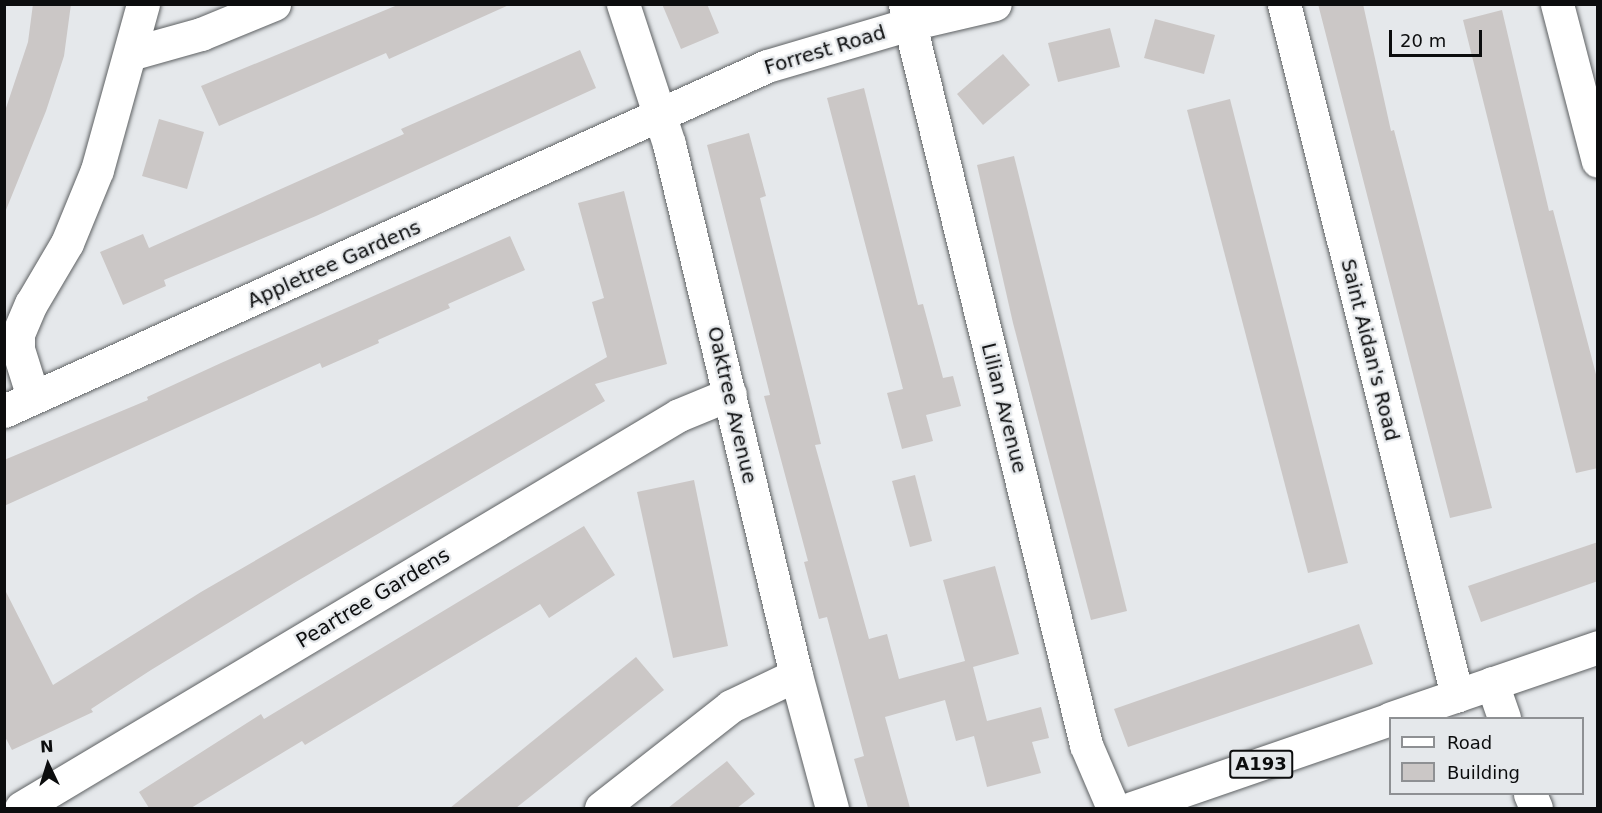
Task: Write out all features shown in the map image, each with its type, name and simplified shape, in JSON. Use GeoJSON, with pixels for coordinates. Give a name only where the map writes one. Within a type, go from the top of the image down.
{"type":"FeatureCollection","features":[{"type":"Feature","properties":{"kind":"street"},"geometry":{"type":"LineString","coordinates":[[19,404],[18,349],[11,335],[86,201],[133,52],[143,4]]}},
{"type":"Feature","properties":{"kind":"street"},"geometry":{"type":"LineString","coordinates":[[133,52],[201,34],[274,4]]}},
{"type":"Feature","properties":{"kind":"street","name":"Oaktree Avenue"},"geometry":{"type":"LineString","coordinates":[[623,4],[662,114],[796,675],[832,808]]}},
{"type":"Feature","properties":{"kind":"street","name":"Forrest Road"},"geometry":{"type":"LineString","coordinates":[[662,114],[791,57],[907,14],[995,4]]}},
{"type":"Feature","properties":{"kind":"street","name":"Saint Aidan's Road"},"geometry":{"type":"LineString","coordinates":[[1284,4],[1457,696]]}},
{"type":"Feature","properties":{"kind":"street"},"geometry":{"type":"LineString","coordinates":[[1557,4],[1598,161]]}},
{"type":"Feature","properties":{"kind":"street","name":"Lilian Avenue"},"geometry":{"type":"LineString","coordinates":[[907,14],[1086,745],[1113,808]]}},
{"type":"Feature","properties":{"kind":"street","name":"Appletree Gardens"},"geometry":{"type":"LineString","coordinates":[[19,404],[662,114]]}},
{"type":"Feature","properties":{"kind":"street","name":"Peartree Gardens"},"geometry":{"type":"LineString","coordinates":[[21,808],[679,415],[729,393]]}},
{"type":"Feature","properties":{"kind":"street","name":"A193"},"geometry":{"type":"LineString","coordinates":[[1397,717],[1598,647]]}},
{"type":"Feature","properties":{"kind":"street"},"geometry":{"type":"LineString","coordinates":[[601,808],[731,706],[796,675]]}},
{"type":"Feature","properties":{"kind":"street"},"geometry":{"type":"LineString","coordinates":[[1492,683],[1504,717]]}},
{"type":"Feature","properties":{"kind":"street","name":"A193"},"geometry":{"type":"LineString","coordinates":[[1132,808],[1389,720]]}},
{"type":"Feature","properties":{"kind":"building"},"geometry":{"type":"Polygon","coordinates":[[[33,4],[71,4],[64,56],[46,111],[6,210],[4,114],[28,42],[33,4]]]}},
{"type":"Feature","properties":{"kind":"building"},"geometry":{"type":"Polygon","coordinates":[[[400,4],[511,4],[389,59],[386,53],[219,126],[201,86],[400,4]]]}},
{"type":"Feature","properties":{"kind":"building"},"geometry":{"type":"Polygon","coordinates":[[[662,4],[707,4],[719,33],[681,49],[662,4]]]}},
{"type":"Feature","properties":{"kind":"building"},"geometry":{"type":"Polygon","coordinates":[[[1318,4],[1363,4],[1391,131],[1394,130],[1492,508],[1450,518],[1318,4]]]}},
{"type":"Feature","properties":{"kind":"building"},"geometry":{"type":"Polygon","coordinates":[[[1502,10],[1549,211],[1553,210],[1598,382],[1598,468],[1576,473],[1463,20],[1502,10]]]}},
{"type":"Feature","properties":{"kind":"building"},"geometry":{"type":"Polygon","coordinates":[[[1155,19],[1215,35],[1204,74],[1144,58],[1155,19]]]}},
{"type":"Feature","properties":{"kind":"building"},"geometry":{"type":"Polygon","coordinates":[[[1110,28],[1120,67],[1058,82],[1048,43],[1110,28]]]}},
{"type":"Feature","properties":{"kind":"building"},"geometry":{"type":"Polygon","coordinates":[[[580,50],[596,88],[316,216],[164,280],[166,286],[123,305],[100,252],[143,234],[149,248],[404,134],[401,129],[580,50]]]}},
{"type":"Feature","properties":{"kind":"building"},"geometry":{"type":"Polygon","coordinates":[[[1003,54],[1030,85],[983,125],[957,94],[1003,54]]]}},
{"type":"Feature","properties":{"kind":"building"},"geometry":{"type":"Polygon","coordinates":[[[864,88],[918,305],[923,304],[943,378],[953,376],[961,406],[926,415],[933,441],[902,449],[887,393],[903,389],[827,98],[864,88]]]}},
{"type":"Feature","properties":{"kind":"building"},"geometry":{"type":"Polygon","coordinates":[[[1230,99],[1348,563],[1308,573],[1187,110],[1230,99]]]}},
{"type":"Feature","properties":{"kind":"building"},"geometry":{"type":"Polygon","coordinates":[[[159,119],[204,132],[187,189],[142,176],[159,119]]]}},
{"type":"Feature","properties":{"kind":"building"},"geometry":{"type":"Polygon","coordinates":[[[749,133],[766,196],[760,198],[821,444],[815,445],[869,639],[887,634],[899,679],[965,661],[943,580],[995,566],[1019,654],[973,667],[987,721],[1041,707],[1049,738],[1032,742],[1041,773],[987,787],[974,736],[956,741],[945,700],[885,717],[910,808],[868,808],[854,759],[864,756],[827,617],[819,619],[804,562],[808,561],[764,396],[770,395],[707,145],[749,133]]]}},
{"type":"Feature","properties":{"kind":"building"},"geometry":{"type":"Polygon","coordinates":[[[1014,156],[1127,611],[1091,620],[1013,323],[977,165],[1014,156]]]}},
{"type":"Feature","properties":{"kind":"building"},"geometry":{"type":"Polygon","coordinates":[[[624,191],[667,364],[595,384],[605,401],[294,583],[151,670],[91,709],[93,712],[12,750],[4,735],[4,588],[53,685],[201,592],[607,357],[592,302],[604,298],[578,203],[624,191]]]}},
{"type":"Feature","properties":{"kind":"building"},"geometry":{"type":"Polygon","coordinates":[[[510,236],[525,270],[448,304],[450,308],[378,340],[379,343],[322,368],[320,363],[4,506],[4,460],[148,400],[147,397],[221,363],[510,236]]]}},
{"type":"Feature","properties":{"kind":"building"},"geometry":{"type":"Polygon","coordinates":[[[915,475],[932,541],[910,547],[892,481],[915,475]]]}},
{"type":"Feature","properties":{"kind":"building"},"geometry":{"type":"Polygon","coordinates":[[[694,480],[728,646],[673,658],[637,492],[694,480]]]}},
{"type":"Feature","properties":{"kind":"building"},"geometry":{"type":"Polygon","coordinates":[[[584,526],[615,575],[549,618],[540,604],[305,745],[302,741],[191,808],[149,808],[139,792],[261,714],[264,719],[584,526]]]}},
{"type":"Feature","properties":{"kind":"building"},"geometry":{"type":"Polygon","coordinates":[[[1598,542],[1598,581],[1481,622],[1468,586],[1598,542]]]}},
{"type":"Feature","properties":{"kind":"building"},"geometry":{"type":"Polygon","coordinates":[[[1359,624],[1373,664],[1128,747],[1114,709],[1359,624]]]}},
{"type":"Feature","properties":{"kind":"building"},"geometry":{"type":"Polygon","coordinates":[[[636,657],[664,690],[516,808],[450,808],[636,657]]]}},
{"type":"Feature","properties":{"kind":"building"},"geometry":{"type":"Polygon","coordinates":[[[727,761],[755,794],[737,808],[668,808],[727,761]]]}}]}
